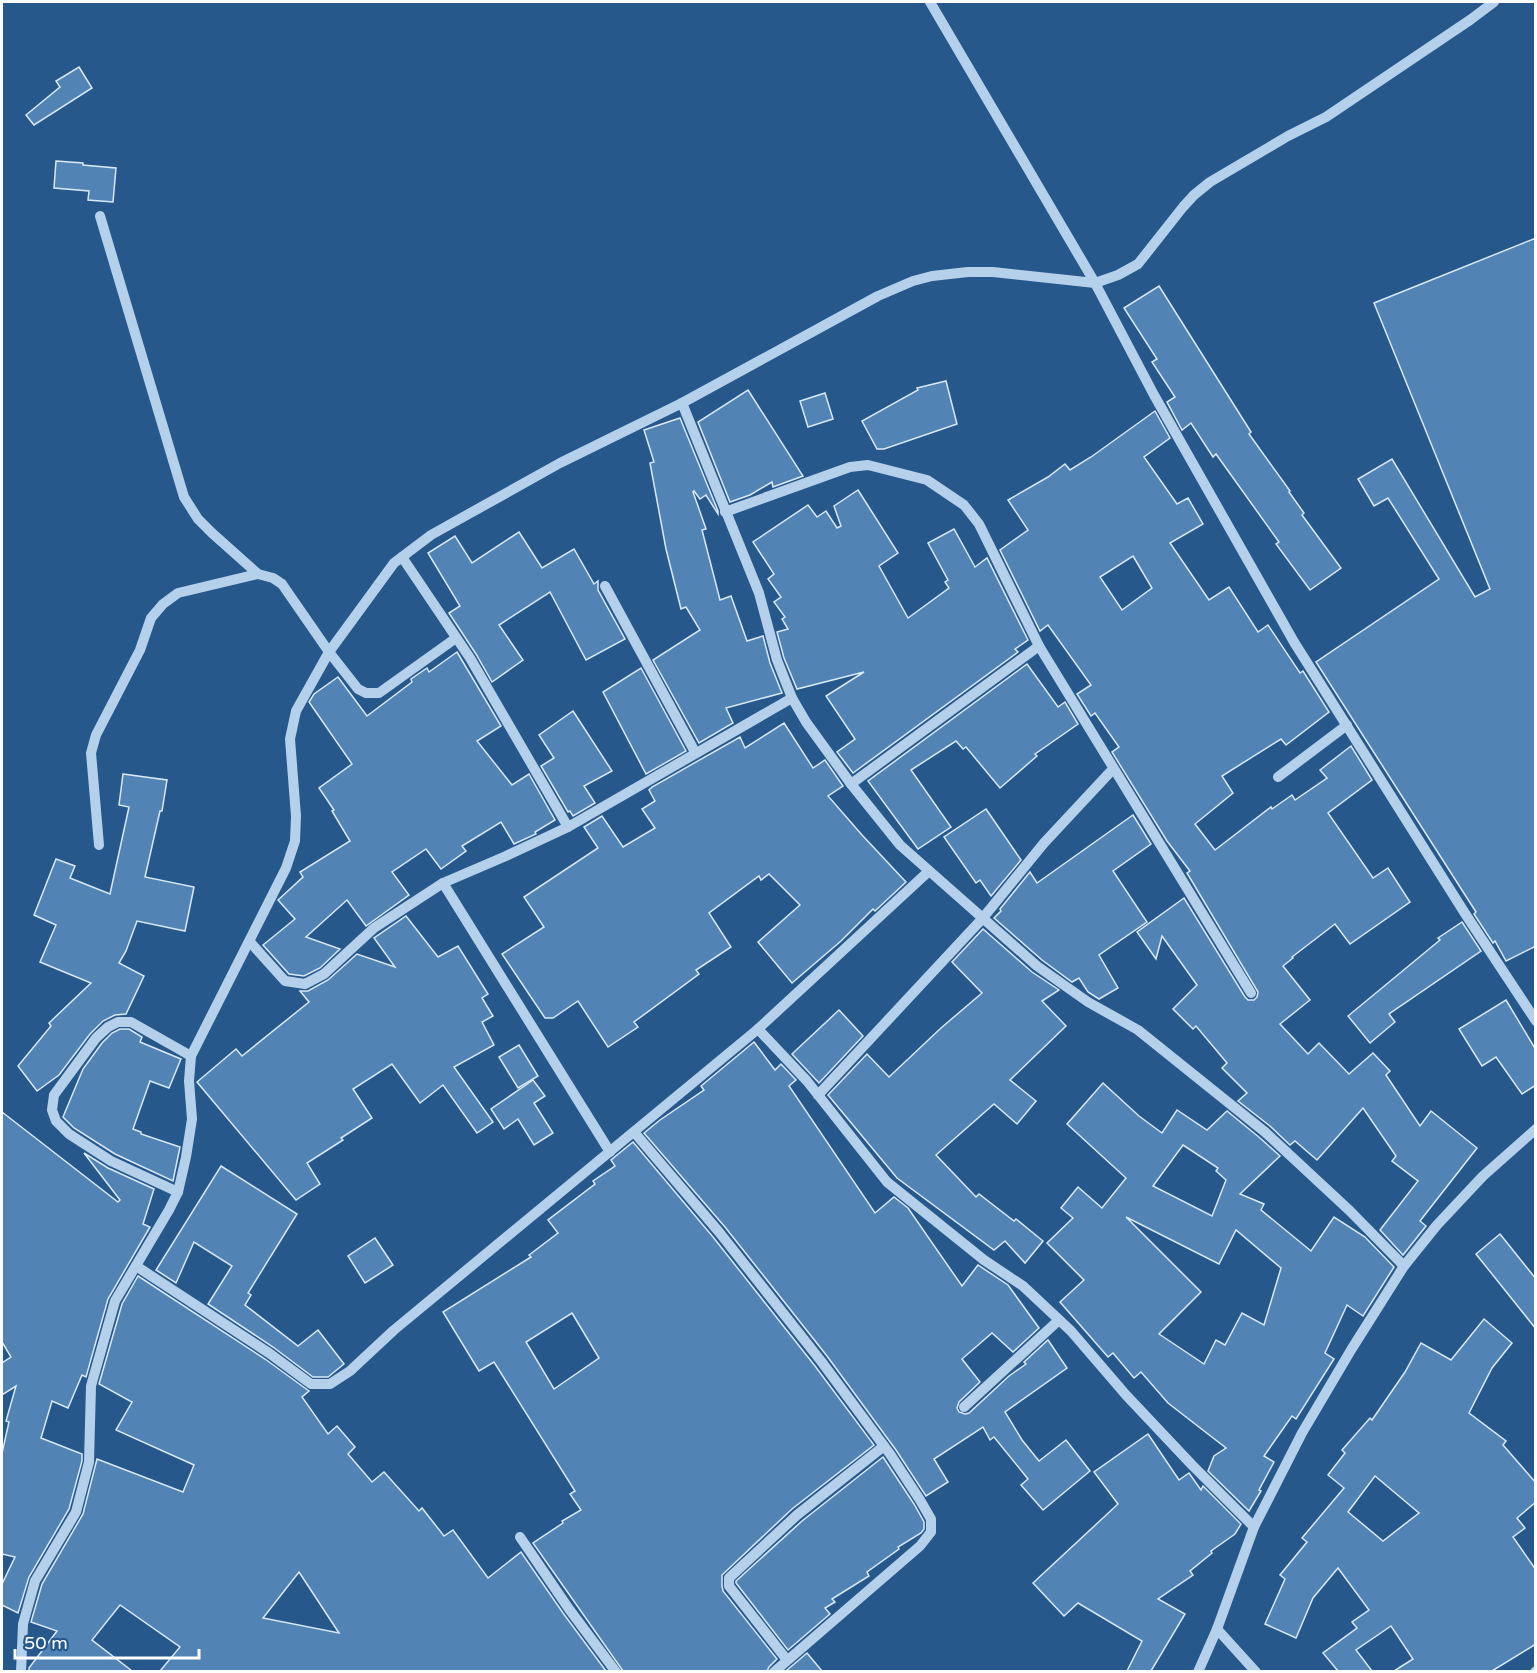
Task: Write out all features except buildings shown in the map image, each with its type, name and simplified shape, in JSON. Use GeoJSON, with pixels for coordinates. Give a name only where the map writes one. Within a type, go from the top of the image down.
{"type":"FeatureCollection","features":[{"type":"Feature","properties":{"kind":"street"},"geometry":{"type":"LineString","coordinates":[[930,2],[1095,283],[1154,395],[1283,621],[1466,915],[1536,1021]]}},
{"type":"Feature","properties":{"kind":"street"},"geometry":{"type":"LineString","coordinates":[[21,1671],[22,1624],[35,1581],[76,1512],[89,1462],[91,1386],[115,1301],[143,1271],[178,1191],[192,1119],[189,1081],[191,1056],[286,868],[295,841],[296,816],[290,739],[296,711],[328,652],[394,563],[431,535],[560,464],[682,404],[878,296],[913,281],[932,276],[968,272],[993,272],[1095,283],[1118,275],[1138,264],[1183,207],[1210,182],[1288,136],[1326,117],[1494,2]]}},
{"type":"Feature","properties":{"kind":"street"},"geometry":{"type":"LineString","coordinates":[[100,216],[184,497],[198,519],[258,574],[273,578],[282,584],[328,652],[358,689],[366,693],[379,693],[456,638]]}},
{"type":"Feature","properties":{"kind":"street"},"geometry":{"type":"LineString","coordinates":[[682,404],[759,593],[777,660],[792,698],[806,722],[851,784],[900,845],[1037,966],[1088,1002],[1138,1030],[1214,1090],[1302,1166],[1404,1266]]}},
{"type":"Feature","properties":{"kind":"street"},"geometry":{"type":"LineString","coordinates":[[725,512],[850,467],[868,465],[927,480],[964,505],[979,524],[1039,646],[1251,993]]}},
{"type":"Feature","properties":{"kind":"street"},"geometry":{"type":"LineString","coordinates":[[402,557],[470,658],[568,826]]}},
{"type":"Feature","properties":{"kind":"street"},"geometry":{"type":"LineString","coordinates":[[99,845],[91,753],[96,735],[140,650],[151,618],[163,603],[178,593],[258,574]]}},
{"type":"Feature","properties":{"kind":"street"},"geometry":{"type":"LineString","coordinates":[[605,586],[695,752]]}},
{"type":"Feature","properties":{"kind":"street"},"geometry":{"type":"LineString","coordinates":[[851,784],[1039,646]]}},
{"type":"Feature","properties":{"kind":"street"},"geometry":{"type":"LineString","coordinates":[[249,942],[285,981],[305,984],[324,974],[374,928],[443,883],[568,826],[792,698]]}},
{"type":"Feature","properties":{"kind":"street"},"geometry":{"type":"LineString","coordinates":[[1278,777],[1347,725]]}},
{"type":"Feature","properties":{"kind":"street"},"geometry":{"type":"LineString","coordinates":[[818,1095],[982,919],[1044,843],[1113,768]]}},
{"type":"Feature","properties":{"kind":"street"},"geometry":{"type":"LineString","coordinates":[[143,1271],[269,1353],[310,1384],[330,1384],[350,1371],[394,1330],[758,1029],[929,871]]}},
{"type":"Feature","properties":{"kind":"street"},"geometry":{"type":"LineString","coordinates":[[443,883],[610,1152]]}},
{"type":"Feature","properties":{"kind":"street"},"geometry":{"type":"LineString","coordinates":[[178,1191],[111,1161],[69,1134],[56,1121],[52,1110],[54,1095],[96,1038],[108,1027],[118,1022],[131,1022],[191,1056]]}},
{"type":"Feature","properties":{"kind":"street"},"geometry":{"type":"LineString","coordinates":[[758,1029],[807,1081],[887,1182],[984,1260],[1023,1286],[1071,1331],[1126,1395],[1254,1527]]}},
{"type":"Feature","properties":{"kind":"street"},"geometry":{"type":"LineString","coordinates":[[1198,1671],[1217,1629],[1254,1527],[1302,1433],[1351,1350],[1404,1266],[1437,1225],[1475,1184],[1536,1129]]}},
{"type":"Feature","properties":{"kind":"street"},"geometry":{"type":"LineString","coordinates":[[634,1132],[821,1361],[884,1446],[931,1519],[931,1532],[920,1546],[774,1671]]}},
{"type":"Feature","properties":{"kind":"street"},"geometry":{"type":"LineString","coordinates":[[964,1407],[1059,1320]]}},
{"type":"Feature","properties":{"kind":"street"},"geometry":{"type":"LineString","coordinates":[[788,1660],[729,1586],[729,1578],[797,1515],[884,1446]]}},
{"type":"Feature","properties":{"kind":"street"},"geometry":{"type":"LineString","coordinates":[[520,1537],[616,1671]]}},
{"type":"Feature","properties":{"kind":"street"},"geometry":{"type":"LineString","coordinates":[[1217,1629],[1256,1671]]}}]}
